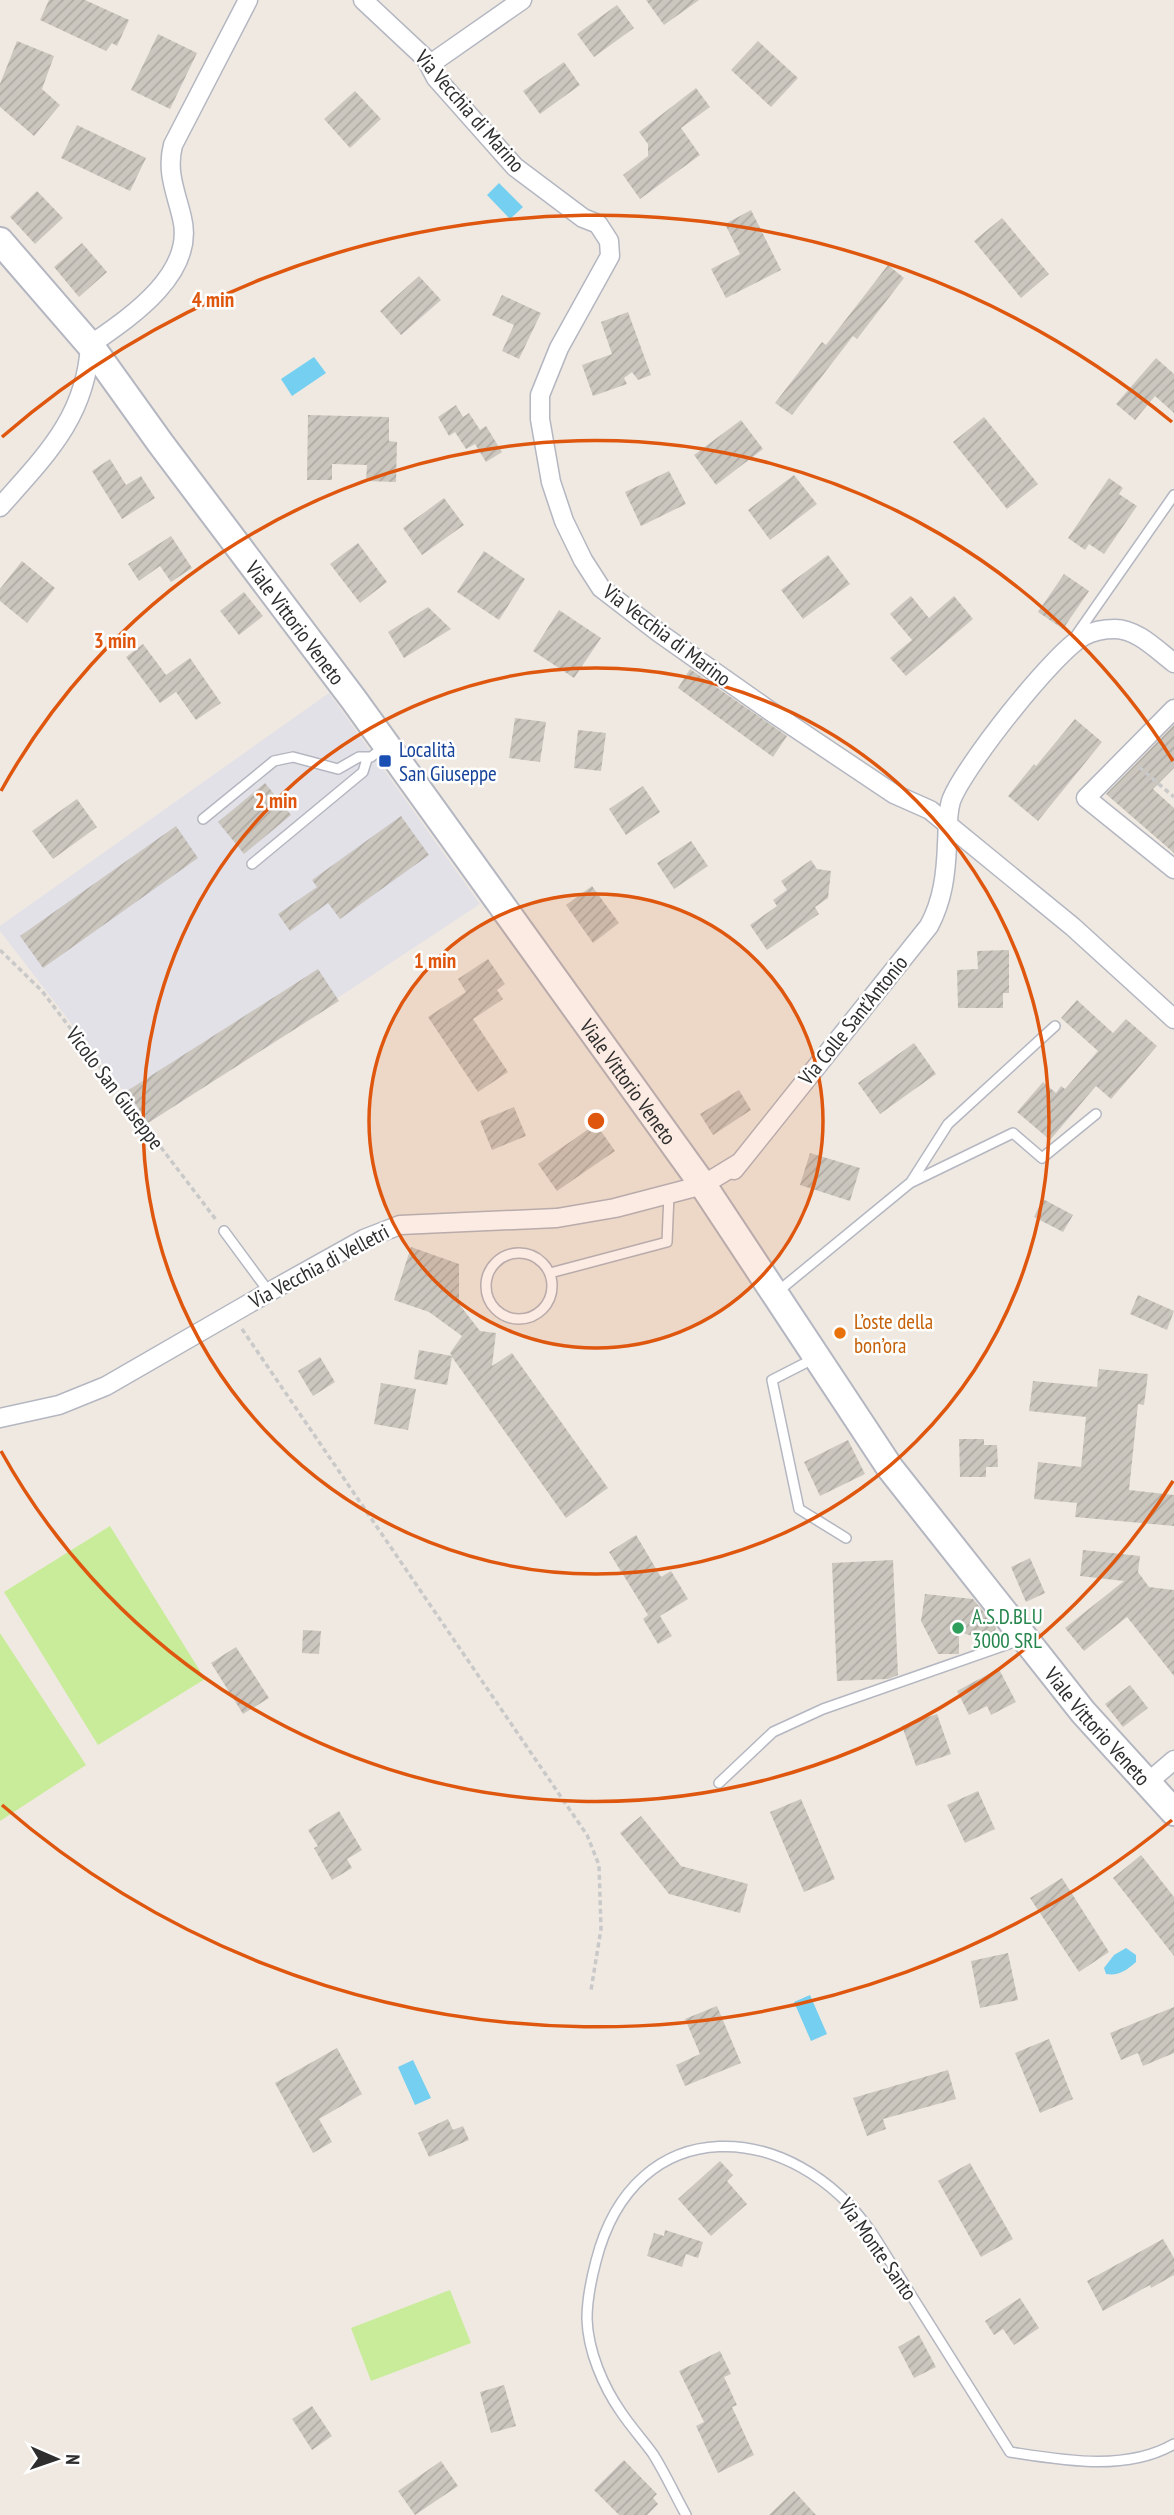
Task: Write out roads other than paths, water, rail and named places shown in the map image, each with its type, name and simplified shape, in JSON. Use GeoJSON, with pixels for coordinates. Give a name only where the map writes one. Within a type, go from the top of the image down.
{"type":"FeatureCollection","features":[{"type":"Feature","properties":{"kind":"main road","name":"Viale Vittorio Veneto"},"geometry":{"type":"LineString","coordinates":[[0,241],[90,345],[377,752],[708,1192],[890,1468],[1083,1712],[1174,1812]]}},
{"type":"Feature","properties":{"kind":"street"},"geometry":{"type":"LineString","coordinates":[[0,507],[55,442],[72,417],[86,381],[90,345],[126,320],[166,281],[182,254],[183,223],[170,178],[169,158],[173,145],[248,0]]}},
{"type":"Feature","properties":{"kind":"street","name":"Via Vecchia di Marino"},"geometry":{"type":"LineString","coordinates":[[363,0],[426,59],[436,78],[515,167],[583,218],[597,224],[609,241],[610,256],[607,263],[559,348],[540,395],[540,419],[551,482],[564,521],[601,589],[770,711],[894,794],[930,810],[1073,927],[1174,1019]]}},
{"type":"Feature","properties":{"kind":"street"},"geometry":{"type":"LineString","coordinates":[[429,65],[522,0]]}},
{"type":"Feature","properties":{"kind":"street","name":"Via Colle Sant'Antonio"},"geometry":{"type":"LineString","coordinates":[[708,1192],[739,1163],[929,926],[939,904],[945,876],[950,804],[957,787],[1010,713],[1067,649],[1084,636],[1101,630],[1118,628],[1138,636],[1174,663]]}},
{"type":"Feature","properties":{"kind":"street"},"geometry":{"type":"LineString","coordinates":[[1174,709],[1086,798],[1174,869]]}},
{"type":"Feature","properties":{"kind":"street","name":"Via Vecchia di Velletri"},"geometry":{"type":"LineString","coordinates":[[0,1418],[42,1410],[92,1393],[136,1370],[231,1312],[364,1240],[400,1225],[558,1218],[615,1208],[669,1194],[708,1192]]}},
{"type":"Feature","properties":{"kind":"street"},"geometry":{"type":"LineString","coordinates":[[1147,1783],[1174,1760]]}},
{"type":"Feature","properties":{"kind":"lane"},"geometry":{"type":"LineString","coordinates":[[1067,649],[1174,495]]}},
{"type":"Feature","properties":{"kind":"lane"},"geometry":{"type":"LineString","coordinates":[[203,819],[274,761],[293,757],[338,769],[359,757],[377,752]]}},
{"type":"Feature","properties":{"kind":"lane"},"geometry":{"type":"LineString","coordinates":[[252,863],[363,772],[377,752]]}},
{"type":"Feature","properties":{"kind":"lane"},"geometry":{"type":"LineString","coordinates":[[910,1183],[948,1124],[1055,1026]]}},
{"type":"Feature","properties":{"kind":"lane"},"geometry":{"type":"LineString","coordinates":[[775,1294],[910,1183],[1013,1133],[1042,1158],[1097,1114]]}},
{"type":"Feature","properties":{"kind":"lane"},"geometry":{"type":"LineString","coordinates":[[550,1273],[667,1242],[669,1194]]}},
{"type":"Feature","properties":{"kind":"lane"},"geometry":{"type":"LineString","coordinates":[[224,1231],[269,1292]]}},
{"type":"Feature","properties":{"kind":"lane"},"geometry":{"type":"LineString","coordinates":[[525,1253],[544,1264],[550,1273],[551,1295],[538,1314],[517,1320],[496,1311],[489,1303],[486,1292],[489,1271],[495,1262],[504,1256],[525,1253]]}},
{"type":"Feature","properties":{"kind":"lane"},"geometry":{"type":"LineString","coordinates":[[817,1357],[772,1380],[799,1509],[846,1538]]}},
{"type":"Feature","properties":{"kind":"lane"},"geometry":{"type":"LineString","coordinates":[[719,1783],[773,1732],[823,1709],[1025,1638]]}},
{"type":"Feature","properties":{"kind":"lane","name":"Via Monte Santo"},"geometry":{"type":"LineString","coordinates":[[686,2515],[653,2454],[619,2410],[591,2349],[587,2319],[589,2293],[600,2248],[616,2212],[640,2181],[656,2168],[675,2155],[699,2148],[730,2146],[762,2151],[807,2169],[836,2190],[872,2233],[1010,2452],[1086,2462],[1144,2456],[1174,2444]]}},
{"type":"Feature","properties":{"kind":"water"},"geometry":{"type":"Polygon","coordinates":[[[499,183],[523,207],[510,219],[487,195],[499,183]]]}},
{"type":"Feature","properties":{"kind":"water"},"geometry":{"type":"Polygon","coordinates":[[[314,357],[326,373],[292,396],[281,379],[314,357]]]}},
{"type":"Feature","properties":{"kind":"water"},"geometry":{"type":"Polygon","coordinates":[[[1126,1948],[1136,1955],[1136,1962],[1122,1972],[1106,1974],[1104,1968],[1114,1955],[1126,1948]]]}},
{"type":"Feature","properties":{"kind":"water"},"geometry":{"type":"Polygon","coordinates":[[[810,1995],[827,2034],[811,2041],[794,2002],[810,1995]]]}},
{"type":"Feature","properties":{"kind":"water"},"geometry":{"type":"Polygon","coordinates":[[[413,2060],[431,2098],[415,2105],[398,2067],[413,2060]]]}},
{"type":"Feature","properties":{"kind":"place","name":"Località San Giuseppe"},"geometry":{"type":"Point","coordinates":[385,761]}},
{"type":"Feature","properties":{"kind":"place","name":"L’oste della bon’ora"},"geometry":{"type":"Point","coordinates":[840,1333]}},
{"type":"Feature","properties":{"kind":"place","name":"A.S.D.BLU 3000 SRL"},"geometry":{"type":"Point","coordinates":[958,1628]}}]}
